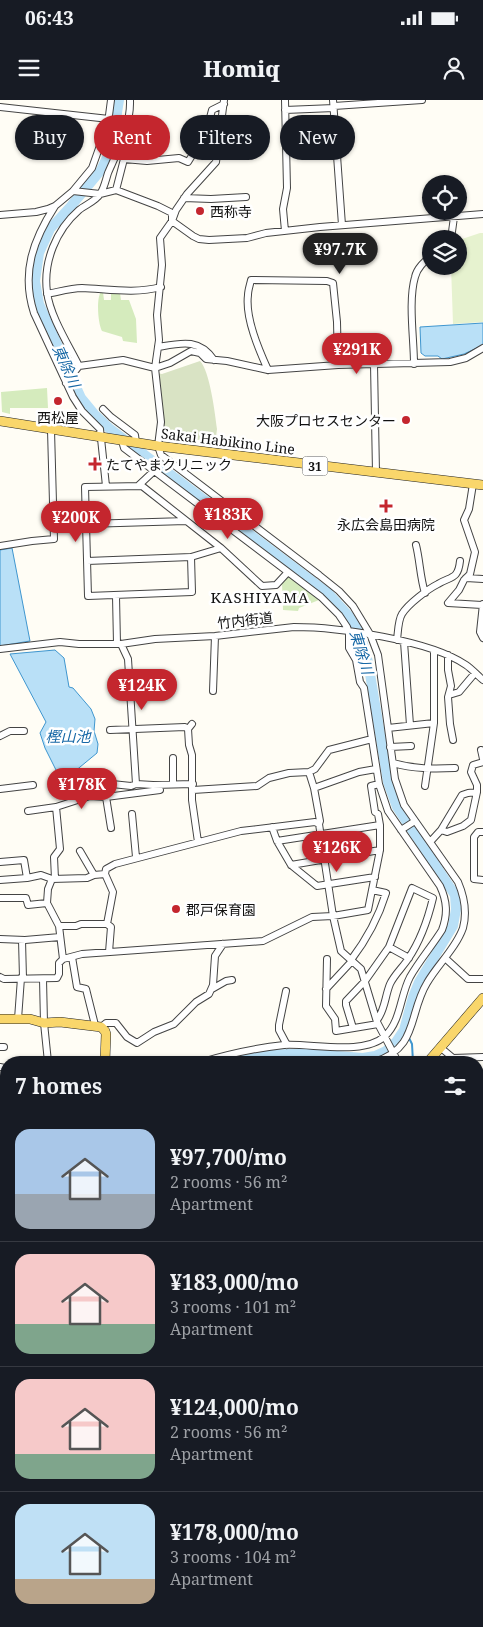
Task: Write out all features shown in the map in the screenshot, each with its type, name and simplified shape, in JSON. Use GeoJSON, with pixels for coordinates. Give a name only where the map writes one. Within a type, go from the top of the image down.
{"type":"FeatureCollection","features":[{"type":"Feature","properties":{"kind":"main road","name":"Sakai Habikino Line"},"geometry":{"type":"LineString","coordinates":[[0,422],[101,438],[120,443],[136,441],[148,445],[483,485]]}},
{"type":"Feature","properties":{"kind":"main road"},"geometry":{"type":"LineString","coordinates":[[434,1056],[481,1005]]}},
{"type":"Feature","properties":{"kind":"main road"},"geometry":{"type":"LineString","coordinates":[[0,1019],[30,1019],[44,1023],[60,1022],[98,1026],[105,1030],[106,1034],[105,1056]]}},
{"type":"Feature","properties":{"kind":"street"},"geometry":{"type":"LineString","coordinates":[[109,115],[111,100]]}},
{"type":"Feature","properties":{"kind":"street"},"geometry":{"type":"LineString","coordinates":[[79,366],[53,312],[47,294],[46,280],[50,256],[59,233],[78,211],[100,194],[118,153],[130,100]]}},
{"type":"Feature","properties":{"kind":"street"},"geometry":{"type":"LineString","coordinates":[[285,100],[287,188],[283,209],[285,231]]}},
{"type":"Feature","properties":{"kind":"street"},"geometry":{"type":"LineString","coordinates":[[285,110],[422,100]]}},
{"type":"Feature","properties":{"kind":"street"},"geometry":{"type":"LineString","coordinates":[[116,190],[124,159],[147,161],[178,158],[188,162],[206,133],[212,110],[224,102]]}},
{"type":"Feature","properties":{"kind":"street"},"geometry":{"type":"LineString","coordinates":[[224,102],[216,162],[184,198],[160,238],[162,265],[157,315],[158,347],[155,368],[161,422],[158,446],[161,455],[339,591],[353,606],[378,655],[390,747],[399,792],[414,822],[458,882],[464,900],[465,916],[462,928],[445,958],[426,984],[408,1036],[392,1054],[388,1056]]}},
{"type":"Feature","properties":{"kind":"street"},"geometry":{"type":"LineString","coordinates":[[333,105],[342,225]]}},
{"type":"Feature","properties":{"kind":"street"},"geometry":{"type":"LineString","coordinates":[[0,107],[94,116]]}},
{"type":"Feature","properties":{"kind":"street"},"geometry":{"type":"LineString","coordinates":[[0,215],[36,212],[54,206],[73,191],[92,168],[95,160]]}},
{"type":"Feature","properties":{"kind":"street"},"geometry":{"type":"LineString","coordinates":[[73,191],[100,194],[116,190],[172,213],[172,220],[175,224],[199,239],[247,238],[266,233],[422,219]]}},
{"type":"Feature","properties":{"kind":"street"},"geometry":{"type":"LineString","coordinates":[[184,198],[246,197]]}},
{"type":"Feature","properties":{"kind":"street"},"geometry":{"type":"LineString","coordinates":[[54,206],[38,235],[32,252],[28,286],[30,300],[34,313],[66,383],[82,411],[100,429],[106,486]]}},
{"type":"Feature","properties":{"kind":"street"},"geometry":{"type":"LineString","coordinates":[[467,216],[483,214]]}},
{"type":"Feature","properties":{"kind":"street"},"geometry":{"type":"LineString","coordinates":[[414,364],[412,306],[415,276],[422,263]]}},
{"type":"Feature","properties":{"kind":"street"},"geometry":{"type":"LineString","coordinates":[[268,370],[252,330],[248,308],[251,280],[333,283],[337,322],[338,365]]}},
{"type":"Feature","properties":{"kind":"street"},"geometry":{"type":"LineString","coordinates":[[47,294],[81,288],[142,291],[161,287]]}},
{"type":"Feature","properties":{"kind":"street"},"geometry":{"type":"LineString","coordinates":[[158,347],[186,343],[206,350],[214,360]]}},
{"type":"Feature","properties":{"kind":"street"},"geometry":{"type":"LineString","coordinates":[[66,383],[79,366],[122,360],[155,368],[170,363],[191,351],[200,353],[206,359],[227,361],[268,370],[338,365],[450,362],[466,358],[483,348]]}},
{"type":"Feature","properties":{"kind":"street"},"geometry":{"type":"LineString","coordinates":[[374,364],[376,473]]}},
{"type":"Feature","properties":{"kind":"street"},"geometry":{"type":"LineString","coordinates":[[103,409],[135,435],[136,441]]}},
{"type":"Feature","properties":{"kind":"street"},"geometry":{"type":"LineString","coordinates":[[0,546],[54,539],[51,430]]}},
{"type":"Feature","properties":{"kind":"street"},"geometry":{"type":"LineString","coordinates":[[120,443],[154,471],[288,572],[332,608],[344,622],[350,632],[349,648],[356,660],[360,682],[364,688],[376,769],[388,811],[440,886],[444,895],[446,913],[442,930],[410,979],[395,1023],[384,1037],[363,1046],[287,1045],[262,1047],[226,1056]]}},
{"type":"Feature","properties":{"kind":"street"},"geometry":{"type":"LineString","coordinates":[[139,485],[154,471]]}},
{"type":"Feature","properties":{"kind":"street"},"geometry":{"type":"LineString","coordinates":[[473,484],[469,509],[464,520],[475,552],[470,574],[448,603],[482,605],[480,632],[483,638]]}},
{"type":"Feature","properties":{"kind":"street"},"geometry":{"type":"LineString","coordinates":[[191,557],[192,592],[88,596],[85,487],[139,485],[221,548],[262,586],[276,586],[288,572]]}},
{"type":"Feature","properties":{"kind":"street"},"geometry":{"type":"LineString","coordinates":[[86,524],[186,521]]}},
{"type":"Feature","properties":{"kind":"street"},"geometry":{"type":"LineString","coordinates":[[416,545],[425,593]]}},
{"type":"Feature","properties":{"kind":"street"},"geometry":{"type":"LineString","coordinates":[[87,561],[191,557],[221,548]]}},
{"type":"Feature","properties":{"kind":"street"},"geometry":{"type":"LineString","coordinates":[[410,725],[400,641],[401,614],[438,584],[453,578],[459,570],[460,561]]}},
{"type":"Feature","properties":{"kind":"street"},"geometry":{"type":"LineString","coordinates":[[466,578],[483,579]]}},
{"type":"Feature","properties":{"kind":"street"},"geometry":{"type":"LineString","coordinates":[[116,596],[119,644],[128,659],[136,784]]}},
{"type":"Feature","properties":{"kind":"street","name":"竹内街道"},"geometry":{"type":"LineString","coordinates":[[0,649],[60,642],[119,644],[155,638],[215,636],[294,627],[368,634],[434,650],[466,665],[483,680]]}},
{"type":"Feature","properties":{"kind":"street"},"geometry":{"type":"LineString","coordinates":[[213,691],[215,636]]}},
{"type":"Feature","properties":{"kind":"street"},"geometry":{"type":"LineString","coordinates":[[426,786],[434,723],[434,650]]}},
{"type":"Feature","properties":{"kind":"street"},"geometry":{"type":"LineString","coordinates":[[448,655],[450,686],[448,694],[453,740]]}},
{"type":"Feature","properties":{"kind":"street"},"geometry":{"type":"LineString","coordinates":[[448,694],[460,692],[474,672]]}},
{"type":"Feature","properties":{"kind":"street"},"geometry":{"type":"LineString","coordinates":[[130,692],[160,689]]}},
{"type":"Feature","properties":{"kind":"street"},"geometry":{"type":"LineString","coordinates":[[388,728],[434,723]]}},
{"type":"Feature","properties":{"kind":"street"},"geometry":{"type":"LineString","coordinates":[[110,730],[190,726],[189,745],[192,755],[192,800],[198,842]]}},
{"type":"Feature","properties":{"kind":"street"},"geometry":{"type":"LineString","coordinates":[[0,736],[10,732],[24,731]]}},
{"type":"Feature","properties":{"kind":"street"},"geometry":{"type":"LineString","coordinates":[[112,784],[131,786],[136,784],[173,784],[193,787],[258,786],[269,778],[289,773],[308,772],[314,769],[329,750],[372,739]]}},
{"type":"Feature","properties":{"kind":"street"},"geometry":{"type":"LineString","coordinates":[[390,747],[411,746]]}},
{"type":"Feature","properties":{"kind":"street"},"geometry":{"type":"LineString","coordinates":[[441,830],[447,832],[463,826],[471,820],[477,786],[471,772],[473,766],[483,760],[481,750]]}},
{"type":"Feature","properties":{"kind":"street"},"geometry":{"type":"LineString","coordinates":[[172,758],[173,784]]}},
{"type":"Feature","properties":{"kind":"street"},"geometry":{"type":"LineString","coordinates":[[393,763],[428,769],[455,768]]}},
{"type":"Feature","properties":{"kind":"street"},"geometry":{"type":"LineString","coordinates":[[314,788],[359,772],[376,769]]}},
{"type":"Feature","properties":{"kind":"street"},"geometry":{"type":"LineString","coordinates":[[308,772],[314,788],[333,916],[341,951],[361,969],[378,1022],[392,1054]]}},
{"type":"Feature","properties":{"kind":"street"},"geometry":{"type":"LineString","coordinates":[[0,977],[57,978],[59,963],[63,959],[82,954],[263,942],[312,917],[333,916],[368,910],[380,850],[380,825],[378,814],[375,812],[371,786],[379,784]]}},
{"type":"Feature","properties":{"kind":"street"},"geometry":{"type":"LineString","coordinates":[[0,788],[33,786]]}},
{"type":"Feature","properties":{"kind":"street"},"geometry":{"type":"LineString","coordinates":[[28,811],[56,807],[90,796],[106,797],[160,790]]}},
{"type":"Feature","properties":{"kind":"street"},"geometry":{"type":"LineString","coordinates":[[430,842],[441,830],[462,795],[477,792]]}},
{"type":"Feature","properties":{"kind":"street"},"geometry":{"type":"LineString","coordinates":[[106,797],[111,828]]}},
{"type":"Feature","properties":{"kind":"street"},"geometry":{"type":"LineString","coordinates":[[56,807],[60,849],[54,857],[53,879],[48,889],[47,903],[59,926],[63,959]]}},
{"type":"Feature","properties":{"kind":"street"},"geometry":{"type":"LineString","coordinates":[[132,814],[136,857]]}},
{"type":"Feature","properties":{"kind":"street"},"geometry":{"type":"LineString","coordinates":[[109,952],[111,927],[108,924],[114,892],[105,874],[106,869],[114,864],[241,831],[315,822],[319,824]]}},
{"type":"Feature","properties":{"kind":"street"},"geometry":{"type":"LineString","coordinates":[[402,830],[414,822]]}},
{"type":"Feature","properties":{"kind":"street"},"geometry":{"type":"LineString","coordinates":[[277,841],[380,825]]}},
{"type":"Feature","properties":{"kind":"street"},"geometry":{"type":"LineString","coordinates":[[272,827],[277,841],[291,864],[317,886],[375,877]]}},
{"type":"Feature","properties":{"kind":"street"},"geometry":{"type":"LineString","coordinates":[[483,832],[478,832],[474,837],[474,879],[483,880]]}},
{"type":"Feature","properties":{"kind":"street"},"geometry":{"type":"LineString","coordinates":[[291,864],[380,850]]}},
{"type":"Feature","properties":{"kind":"street"},"geometry":{"type":"LineString","coordinates":[[80,851],[94,875]]}},
{"type":"Feature","properties":{"kind":"street"},"geometry":{"type":"LineString","coordinates":[[0,862],[24,860],[27,878]]}},
{"type":"Feature","properties":{"kind":"street"},"geometry":{"type":"LineString","coordinates":[[0,880],[41,875],[53,879],[86,878],[105,874]]}},
{"type":"Feature","properties":{"kind":"street"},"geometry":{"type":"LineString","coordinates":[[328,959],[326,1006],[335,1019],[336,1031],[353,1028],[378,1022],[390,982],[409,958],[426,924],[433,898],[412,888],[389,947],[365,981],[346,1002],[353,1028]]}},
{"type":"Feature","properties":{"kind":"street"},"geometry":{"type":"LineString","coordinates":[[326,989],[352,961],[380,914],[386,893],[372,890]]}},
{"type":"Feature","properties":{"kind":"street"},"geometry":{"type":"LineString","coordinates":[[0,898],[26,898],[28,905],[47,903]]}},
{"type":"Feature","properties":{"kind":"street"},"geometry":{"type":"LineString","coordinates":[[59,926],[108,924]]}},
{"type":"Feature","properties":{"kind":"street"},"geometry":{"type":"LineString","coordinates":[[0,939],[22,940],[60,937]]}},
{"type":"Feature","properties":{"kind":"street"},"geometry":{"type":"LineString","coordinates":[[18,1019],[22,978],[22,940]]}},
{"type":"Feature","properties":{"kind":"street"},"geometry":{"type":"LineString","coordinates":[[72,957],[77,987],[86,989],[98,1026],[106,1023],[116,1023],[126,1037],[137,1043],[154,1032],[174,1024],[196,1002],[209,994],[214,977],[214,956],[223,944]]}},
{"type":"Feature","properties":{"kind":"street"},"geometry":{"type":"LineString","coordinates":[[389,947],[409,958]]}},
{"type":"Feature","properties":{"kind":"street"},"geometry":{"type":"LineString","coordinates":[[445,958],[468,979],[483,979]]}},
{"type":"Feature","properties":{"kind":"street"},"geometry":{"type":"LineString","coordinates":[[43,979],[44,1023],[47,1056]]}},
{"type":"Feature","properties":{"kind":"street"},"geometry":{"type":"LineString","coordinates":[[212,989],[226,981],[232,980]]}},
{"type":"Feature","properties":{"kind":"street"},"geometry":{"type":"LineString","coordinates":[[286,991],[279,1030],[287,1045]]}},
{"type":"Feature","properties":{"kind":"street"},"geometry":{"type":"LineString","coordinates":[[441,1048],[448,1056]]}},
{"type":"Feature","properties":{"kind":"green space"},"geometry":{"type":"Polygon","coordinates":[[[483,233],[483,322],[453,324],[451,275],[467,275],[467,237],[483,233]]]}},
{"type":"Feature","properties":{"kind":"green space"},"geometry":{"type":"Polygon","coordinates":[[[101,292],[103,292],[104,300],[111,300],[111,292],[120,293],[121,300],[129,300],[136,319],[137,343],[123,341],[122,337],[102,331],[98,311],[98,300],[101,292]]]}},
{"type":"Feature","properties":{"kind":"green space"},"geometry":{"type":"Polygon","coordinates":[[[200,361],[207,374],[212,393],[217,429],[216,437],[185,442],[167,440],[167,435],[163,431],[162,402],[157,373],[162,374],[200,361]]]}},
{"type":"Feature","properties":{"kind":"green space"},"geometry":{"type":"Polygon","coordinates":[[[47,388],[48,408],[10,408],[10,414],[2,412],[1,392],[47,388]]]}},
{"type":"Feature","properties":{"kind":"green space"},"geometry":{"type":"Polygon","coordinates":[[[290,577],[319,600],[299,608],[298,611],[283,610],[282,583],[286,578],[290,577]]]}},
{"type":"Feature","properties":{"kind":"water"},"geometry":{"type":"Polygon","coordinates":[[[483,323],[483,345],[481,346],[464,354],[442,359],[438,356],[425,356],[421,353],[420,327],[483,323]]]}},
{"type":"Feature","properties":{"kind":"water"},"geometry":{"type":"Polygon","coordinates":[[[12,548],[30,641],[0,646],[0,550],[12,548]]]}},
{"type":"Feature","properties":{"kind":"water","name":"樫山池"},"geometry":{"type":"Polygon","coordinates":[[[55,650],[64,658],[69,687],[73,688],[91,709],[95,719],[94,731],[98,744],[97,753],[74,772],[70,782],[63,784],[45,748],[40,733],[46,722],[10,654],[55,650]]]}},
{"type":"Feature","properties":{"kind":"waterway","name":"東除川"},"geometry":{"type":"LineString","coordinates":[[119,100],[114,132],[108,155],[101,170],[50,229],[39,253],[35,281],[39,304],[81,398],[95,415],[109,428],[329,594],[348,615],[360,634],[368,662],[388,782],[397,807],[455,895],[456,909],[453,926],[419,982],[404,1030],[396,1042],[386,1051],[375,1056]]}},
{"type":"Feature","properties":{"kind":"waterway"},"geometry":{"type":"LineString","coordinates":[[409,1038],[412,1044],[413,1056]]}},
{"type":"Feature","properties":{"kind":"waterway","name":"東除川"},"geometry":{"type":"LineString","coordinates":[[264,1056],[312,1054],[338,1056]]}},
{"type":"Feature","properties":{"kind":"place","name":"西称寺"},"geometry":{"type":"Point","coordinates":[200,211]}},
{"type":"Feature","properties":{"kind":"place","name":"西松屋"},"geometry":{"type":"Point","coordinates":[58,401]}},
{"type":"Feature","properties":{"kind":"place","name":"大阪プロセスセンター"},"geometry":{"type":"Point","coordinates":[406,420]}},
{"type":"Feature","properties":{"kind":"place","name":"たてやまクリニック"},"geometry":{"type":"Point","coordinates":[95,464]}},
{"type":"Feature","properties":{"kind":"place","name":"永広会島田病院"},"geometry":{"type":"Point","coordinates":[386,506]}},
{"type":"Feature","properties":{"kind":"place","name":"郡戸保育園"},"geometry":{"type":"Point","coordinates":[176,909]}},
{"type":"Feature","properties":{"kind":"district","name":"KASHIYAMA"},"geometry":{"type":"Point","coordinates":[260,597]}}]}
